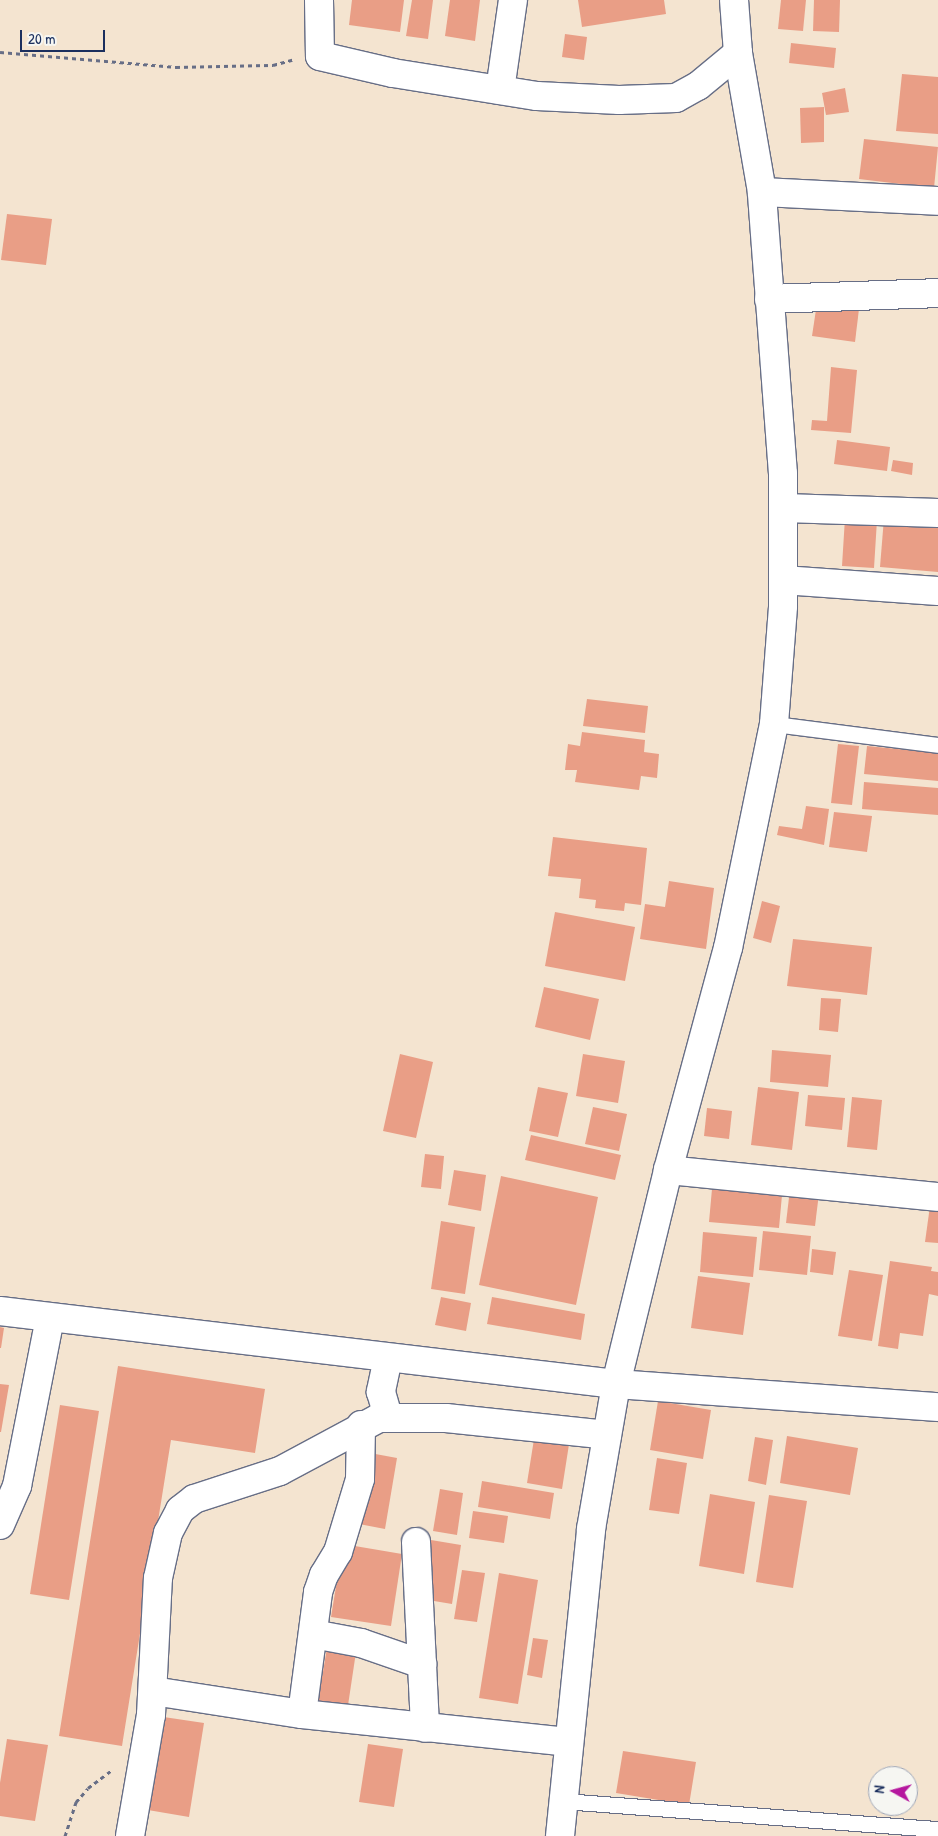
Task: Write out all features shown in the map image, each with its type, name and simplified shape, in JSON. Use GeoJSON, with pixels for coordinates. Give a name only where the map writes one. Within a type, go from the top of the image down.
{"type":"FeatureCollection","features":[{"type":"Feature","properties":{"kind":"main road"},"geometry":{"type":"LineString","coordinates":[[319,0],[320,56],[393,73],[500,90],[619,100],[676,98],[698,86],[738,52]]}},
{"type":"Feature","properties":{"kind":"main road"},"geometry":{"type":"LineString","coordinates":[[500,90],[513,0]]}},
{"type":"Feature","properties":{"kind":"main road"},"geometry":{"type":"LineString","coordinates":[[560,1836],[591,1529],[616,1384],[668,1170],[728,948],[774,724],[783,580],[784,508],[762,192],[738,52],[734,0]]}},
{"type":"Feature","properties":{"kind":"main road"},"geometry":{"type":"LineString","coordinates":[[762,192],[938,201]]}},
{"type":"Feature","properties":{"kind":"main road"},"geometry":{"type":"LineString","coordinates":[[769,299],[938,293]]}},
{"type":"Feature","properties":{"kind":"main road"},"geometry":{"type":"LineString","coordinates":[[784,508],[938,513]]}},
{"type":"Feature","properties":{"kind":"main road"},"geometry":{"type":"LineString","coordinates":[[783,580],[938,591]]}},
{"type":"Feature","properties":{"kind":"main road"},"geometry":{"type":"LineString","coordinates":[[668,1170],[938,1197]]}},
{"type":"Feature","properties":{"kind":"main road"},"geometry":{"type":"LineString","coordinates":[[0,1311],[616,1384],[938,1407]]}},
{"type":"Feature","properties":{"kind":"main road"},"geometry":{"type":"LineString","coordinates":[[0,1525],[17,1486],[50,1318]]}},
{"type":"Feature","properties":{"kind":"main road"},"geometry":{"type":"LineString","coordinates":[[388,1358],[381,1392],[388,1416]]}},
{"type":"Feature","properties":{"kind":"main road"},"geometry":{"type":"LineString","coordinates":[[130,1836],[153,1690],[158,1578],[168,1533],[180,1510],[194,1499],[280,1471],[361,1425],[388,1416],[446,1418],[608,1435]]}},
{"type":"Feature","properties":{"kind":"main road"},"geometry":{"type":"LineString","coordinates":[[302,1714],[312,1634],[324,1575],[338,1552],[354,1507],[361,1471],[361,1425]]}},
{"type":"Feature","properties":{"kind":"main road"},"geometry":{"type":"LineString","coordinates":[[416,1542],[425,1728]]}},
{"type":"Feature","properties":{"kind":"main road"},"geometry":{"type":"LineString","coordinates":[[312,1634],[361,1643],[422,1664]]}},
{"type":"Feature","properties":{"kind":"main road"},"geometry":{"type":"LineString","coordinates":[[153,1690],[302,1714],[568,1742]]}},
{"type":"Feature","properties":{"kind":"lane"},"geometry":{"type":"LineString","coordinates":[[774,724],[938,745]]}},
{"type":"Feature","properties":{"kind":"lane"},"geometry":{"type":"LineString","coordinates":[[563,1801],[938,1828]]}},
{"type":"Feature","properties":{"kind":"path"},"geometry":{"type":"LineString","coordinates":[[0,52],[176,67],[273,65],[320,56]]}},
{"type":"Feature","properties":{"kind":"path"},"geometry":{"type":"LineString","coordinates":[[65,1836],[76,1802],[88,1788],[144,1751]]}},
{"type":"Feature","properties":{"kind":"building"},"geometry":{"type":"Polygon","coordinates":[[[352,0],[404,0],[400,32],[349,25],[352,0]]]}},
{"type":"Feature","properties":{"kind":"building"},"geometry":{"type":"Polygon","coordinates":[[[412,0],[433,0],[428,39],[406,36],[412,0]]]}},
{"type":"Feature","properties":{"kind":"building"},"geometry":{"type":"Polygon","coordinates":[[[450,0],[480,0],[475,41],[445,36],[450,0]]]}},
{"type":"Feature","properties":{"kind":"building"},"geometry":{"type":"Polygon","coordinates":[[[578,0],[664,0],[666,14],[582,27],[578,0]]]}},
{"type":"Feature","properties":{"kind":"building"},"geometry":{"type":"Polygon","coordinates":[[[781,0],[806,0],[803,31],[778,29],[781,0]]]}},
{"type":"Feature","properties":{"kind":"building"},"geometry":{"type":"Polygon","coordinates":[[[814,0],[840,0],[839,32],[813,31],[814,0]]]}},
{"type":"Feature","properties":{"kind":"building"},"geometry":{"type":"Polygon","coordinates":[[[565,34],[587,37],[584,60],[562,57],[565,34]]]}},
{"type":"Feature","properties":{"kind":"building"},"geometry":{"type":"Polygon","coordinates":[[[791,43],[836,48],[834,68],[789,63],[791,43]]]}},
{"type":"Feature","properties":{"kind":"building"},"geometry":{"type":"Polygon","coordinates":[[[902,74],[938,77],[938,134],[896,131],[902,74]]]}},
{"type":"Feature","properties":{"kind":"building"},"geometry":{"type":"Polygon","coordinates":[[[845,88],[849,112],[826,115],[822,93],[845,88]]]}},
{"type":"Feature","properties":{"kind":"building"},"geometry":{"type":"Polygon","coordinates":[[[824,107],[824,142],[801,143],[800,108],[824,107]]]}},
{"type":"Feature","properties":{"kind":"building"},"geometry":{"type":"Polygon","coordinates":[[[864,139],[938,147],[934,188],[859,179],[864,139]]]}},
{"type":"Feature","properties":{"kind":"building"},"geometry":{"type":"Polygon","coordinates":[[[7,214],[52,219],[46,265],[1,260],[7,214]]]}},
{"type":"Feature","properties":{"kind":"building"},"geometry":{"type":"Polygon","coordinates":[[[817,303],[859,309],[855,342],[812,336],[817,303]]]}},
{"type":"Feature","properties":{"kind":"building"},"geometry":{"type":"Polygon","coordinates":[[[831,367],[857,370],[851,433],[811,430],[812,420],[827,421],[831,367]]]}},
{"type":"Feature","properties":{"kind":"building"},"geometry":{"type":"Polygon","coordinates":[[[837,440],[890,447],[887,471],[834,464],[837,440]]]}},
{"type":"Feature","properties":{"kind":"building"},"geometry":{"type":"Polygon","coordinates":[[[893,460],[913,463],[912,475],[891,471],[893,460]]]}},
{"type":"Feature","properties":{"kind":"building"},"geometry":{"type":"Polygon","coordinates":[[[845,518],[877,520],[874,568],[842,566],[845,518]]]}},
{"type":"Feature","properties":{"kind":"building"},"geometry":{"type":"Polygon","coordinates":[[[884,518],[938,523],[938,572],[880,567],[884,518]]]}},
{"type":"Feature","properties":{"kind":"building"},"geometry":{"type":"Polygon","coordinates":[[[587,699],[648,706],[645,733],[583,726],[587,699]]]}},
{"type":"Feature","properties":{"kind":"building"},"geometry":{"type":"Polygon","coordinates":[[[582,732],[645,740],[644,752],[659,754],[657,778],[641,776],[639,790],[575,782],[577,770],[565,770],[568,744],[580,746],[582,732]]]}},
{"type":"Feature","properties":{"kind":"building"},"geometry":{"type":"Polygon","coordinates":[[[838,744],[859,746],[852,805],[831,803],[838,744]]]}},
{"type":"Feature","properties":{"kind":"building"},"geometry":{"type":"Polygon","coordinates":[[[867,746],[938,753],[938,781],[864,774],[867,746]]]}},
{"type":"Feature","properties":{"kind":"building"},"geometry":{"type":"Polygon","coordinates":[[[864,782],[938,788],[938,815],[862,809],[864,782]]]}},
{"type":"Feature","properties":{"kind":"building"},"geometry":{"type":"Polygon","coordinates":[[[806,806],[829,809],[824,845],[777,835],[779,826],[802,829],[806,806]]]}},
{"type":"Feature","properties":{"kind":"building"},"geometry":{"type":"Polygon","coordinates":[[[834,812],[872,816],[867,852],[829,847],[834,812]]]}},
{"type":"Feature","properties":{"kind":"building"},"geometry":{"type":"Polygon","coordinates":[[[553,837],[647,848],[641,905],[625,903],[624,911],[595,908],[596,900],[579,898],[581,879],[548,876],[553,837]]]}},
{"type":"Feature","properties":{"kind":"building"},"geometry":{"type":"Polygon","coordinates":[[[669,881],[714,888],[706,949],[640,939],[645,904],[665,907],[669,881]]]}},
{"type":"Feature","properties":{"kind":"building"},"geometry":{"type":"Polygon","coordinates":[[[762,901],[780,906],[771,943],[753,938],[762,901]]]}},
{"type":"Feature","properties":{"kind":"building"},"geometry":{"type":"Polygon","coordinates":[[[555,912],[635,927],[625,981],[545,966],[555,912]]]}},
{"type":"Feature","properties":{"kind":"building"},"geometry":{"type":"Polygon","coordinates":[[[793,939],[872,947],[867,995],[787,986],[793,939]]]}},
{"type":"Feature","properties":{"kind":"building"},"geometry":{"type":"Polygon","coordinates":[[[544,987],[599,999],[590,1040],[535,1027],[544,987]]]}},
{"type":"Feature","properties":{"kind":"building"},"geometry":{"type":"Polygon","coordinates":[[[821,998],[841,999],[838,1032],[819,1030],[821,998]]]}},
{"type":"Feature","properties":{"kind":"building"},"geometry":{"type":"Polygon","coordinates":[[[772,1050],[831,1055],[828,1087],[770,1082],[772,1050]]]}},
{"type":"Feature","properties":{"kind":"building"},"geometry":{"type":"Polygon","coordinates":[[[400,1054],[433,1062],[416,1138],[383,1131],[400,1054]]]}},
{"type":"Feature","properties":{"kind":"building"},"geometry":{"type":"Polygon","coordinates":[[[583,1054],[625,1061],[618,1103],[576,1096],[583,1054]]]}},
{"type":"Feature","properties":{"kind":"building"},"geometry":{"type":"Polygon","coordinates":[[[538,1087],[568,1093],[558,1137],[529,1131],[538,1087]]]}},
{"type":"Feature","properties":{"kind":"building"},"geometry":{"type":"Polygon","coordinates":[[[758,1087],[799,1092],[792,1150],[751,1145],[758,1087]]]}},
{"type":"Feature","properties":{"kind":"building"},"geometry":{"type":"Polygon","coordinates":[[[808,1095],[845,1098],[842,1130],[805,1126],[808,1095]]]}},
{"type":"Feature","properties":{"kind":"building"},"geometry":{"type":"Polygon","coordinates":[[[852,1097],[882,1100],[877,1150],[847,1147],[852,1097]]]}},
{"type":"Feature","properties":{"kind":"building"},"geometry":{"type":"Polygon","coordinates":[[[593,1107],[627,1114],[619,1151],[585,1144],[593,1107]]]}},
{"type":"Feature","properties":{"kind":"building"},"geometry":{"type":"Polygon","coordinates":[[[707,1108],[732,1111],[729,1139],[704,1136],[707,1108]]]}},
{"type":"Feature","properties":{"kind":"building"},"geometry":{"type":"Polygon","coordinates":[[[531,1135],[621,1155],[615,1180],[525,1160],[531,1135]]]}},
{"type":"Feature","properties":{"kind":"building"},"geometry":{"type":"Polygon","coordinates":[[[425,1154],[444,1156],[441,1189],[421,1187],[425,1154]]]}},
{"type":"Feature","properties":{"kind":"building"},"geometry":{"type":"Polygon","coordinates":[[[454,1170],[486,1175],[481,1211],[448,1205],[454,1170]]]}},
{"type":"Feature","properties":{"kind":"building"},"geometry":{"type":"Polygon","coordinates":[[[501,1176],[598,1197],[576,1305],[479,1285],[501,1176]]]}},
{"type":"Feature","properties":{"kind":"building"},"geometry":{"type":"Polygon","coordinates":[[[712,1189],[782,1195],[779,1228],[709,1222],[712,1189]]]}},
{"type":"Feature","properties":{"kind":"building"},"geometry":{"type":"Polygon","coordinates":[[[790,1189],[819,1193],[815,1226],[786,1223],[790,1189]]]}},
{"type":"Feature","properties":{"kind":"building"},"geometry":{"type":"Polygon","coordinates":[[[930,1206],[938,1207],[938,1243],[925,1242],[930,1206]]]}},
{"type":"Feature","properties":{"kind":"building"},"geometry":{"type":"Polygon","coordinates":[[[441,1221],[475,1227],[465,1294],[431,1289],[441,1221]]]}},
{"type":"Feature","properties":{"kind":"building"},"geometry":{"type":"Polygon","coordinates":[[[763,1231],[811,1236],[807,1275],[759,1270],[763,1231]]]}},
{"type":"Feature","properties":{"kind":"building"},"geometry":{"type":"Polygon","coordinates":[[[703,1232],[757,1237],[753,1277],[700,1272],[703,1232]]]}},
{"type":"Feature","properties":{"kind":"building"},"geometry":{"type":"Polygon","coordinates":[[[812,1249],[836,1252],[833,1275],[810,1272],[812,1249]]]}},
{"type":"Feature","properties":{"kind":"building"},"geometry":{"type":"Polygon","coordinates":[[[890,1261],[932,1267],[931,1271],[938,1272],[938,1296],[929,1294],[923,1336],[900,1333],[898,1349],[878,1346],[890,1261]]]}},
{"type":"Feature","properties":{"kind":"building"},"geometry":{"type":"Polygon","coordinates":[[[849,1270],[883,1275],[872,1341],[838,1336],[849,1270]]]}},
{"type":"Feature","properties":{"kind":"building"},"geometry":{"type":"Polygon","coordinates":[[[698,1276],[750,1283],[743,1335],[691,1328],[698,1276]]]}},
{"type":"Feature","properties":{"kind":"building"},"geometry":{"type":"Polygon","coordinates":[[[441,1297],[471,1303],[466,1331],[435,1325],[441,1297]]]}},
{"type":"Feature","properties":{"kind":"building"},"geometry":{"type":"Polygon","coordinates":[[[492,1297],[585,1314],[581,1340],[487,1324],[492,1297]]]}},
{"type":"Feature","properties":{"kind":"building"},"geometry":{"type":"Polygon","coordinates":[[[0,1327],[4,1328],[1,1348],[0,1348],[0,1327]]]}},
{"type":"Feature","properties":{"kind":"building"},"geometry":{"type":"Polygon","coordinates":[[[118,1366],[265,1389],[255,1453],[171,1440],[122,1746],[59,1736],[118,1366]]]}},
{"type":"Feature","properties":{"kind":"building"},"geometry":{"type":"Polygon","coordinates":[[[0,1384],[9,1385],[1,1432],[0,1432],[0,1384]]]}},
{"type":"Feature","properties":{"kind":"building"},"geometry":{"type":"Polygon","coordinates":[[[658,1401],[711,1410],[703,1459],[650,1450],[658,1401]]]}},
{"type":"Feature","properties":{"kind":"building"},"geometry":{"type":"Polygon","coordinates":[[[60,1405],[99,1411],[69,1600],[30,1594],[60,1405]]]}},
{"type":"Feature","properties":{"kind":"building"},"geometry":{"type":"Polygon","coordinates":[[[535,1433],[570,1438],[562,1489],[527,1483],[535,1433]]]}},
{"type":"Feature","properties":{"kind":"building"},"geometry":{"type":"Polygon","coordinates":[[[787,1436],[858,1448],[850,1495],[780,1483],[787,1436]]]}},
{"type":"Feature","properties":{"kind":"building"},"geometry":{"type":"Polygon","coordinates":[[[755,1437],[773,1440],[766,1485],[748,1481],[755,1437]]]}},
{"type":"Feature","properties":{"kind":"building"},"geometry":{"type":"Polygon","coordinates":[[[370,1453],[397,1458],[385,1529],[359,1524],[370,1453]]]}},
{"type":"Feature","properties":{"kind":"building"},"geometry":{"type":"Polygon","coordinates":[[[657,1458],[687,1463],[679,1514],[649,1510],[657,1458]]]}},
{"type":"Feature","properties":{"kind":"building"},"geometry":{"type":"Polygon","coordinates":[[[482,1481],[554,1493],[550,1519],[478,1507],[482,1481]]]}},
{"type":"Feature","properties":{"kind":"building"},"geometry":{"type":"Polygon","coordinates":[[[440,1489],[463,1493],[457,1535],[433,1531],[440,1489]]]}},
{"type":"Feature","properties":{"kind":"building"},"geometry":{"type":"Polygon","coordinates":[[[710,1494],[755,1502],[744,1574],[699,1566],[710,1494]]]}},
{"type":"Feature","properties":{"kind":"building"},"geometry":{"type":"Polygon","coordinates":[[[769,1495],[807,1501],[793,1588],[756,1582],[769,1495]]]}},
{"type":"Feature","properties":{"kind":"building"},"geometry":{"type":"Polygon","coordinates":[[[473,1511],[508,1516],[504,1543],[469,1538],[473,1511]]]}},
{"type":"Feature","properties":{"kind":"building"},"geometry":{"type":"Polygon","coordinates":[[[431,1540],[461,1545],[452,1604],[422,1599],[431,1540]]]}},
{"type":"Feature","properties":{"kind":"building"},"geometry":{"type":"Polygon","coordinates":[[[343,1544],[402,1554],[391,1626],[331,1617],[343,1544]]]}},
{"type":"Feature","properties":{"kind":"building"},"geometry":{"type":"Polygon","coordinates":[[[462,1570],[485,1573],[477,1622],[454,1619],[462,1570]]]}},
{"type":"Feature","properties":{"kind":"building"},"geometry":{"type":"Polygon","coordinates":[[[499,1573],[538,1580],[518,1704],[479,1698],[499,1573]]]}},
{"type":"Feature","properties":{"kind":"building"},"geometry":{"type":"Polygon","coordinates":[[[533,1638],[548,1640],[542,1678],[527,1675],[533,1638]]]}},
{"type":"Feature","properties":{"kind":"building"},"geometry":{"type":"Polygon","coordinates":[[[327,1648],[356,1652],[347,1712],[317,1707],[327,1648]]]}},
{"type":"Feature","properties":{"kind":"building"},"geometry":{"type":"Polygon","coordinates":[[[157,1716],[204,1723],[189,1817],[142,1809],[157,1716]]]}},
{"type":"Feature","properties":{"kind":"building"},"geometry":{"type":"Polygon","coordinates":[[[7,1739],[48,1745],[35,1821],[0,1816],[0,1783],[7,1739]]]}},
{"type":"Feature","properties":{"kind":"building"},"geometry":{"type":"Polygon","coordinates":[[[368,1744],[403,1749],[394,1807],[359,1802],[368,1744]]]}},
{"type":"Feature","properties":{"kind":"building"},"geometry":{"type":"Polygon","coordinates":[[[623,1751],[696,1762],[689,1805],[616,1793],[623,1751]]]}}]}
